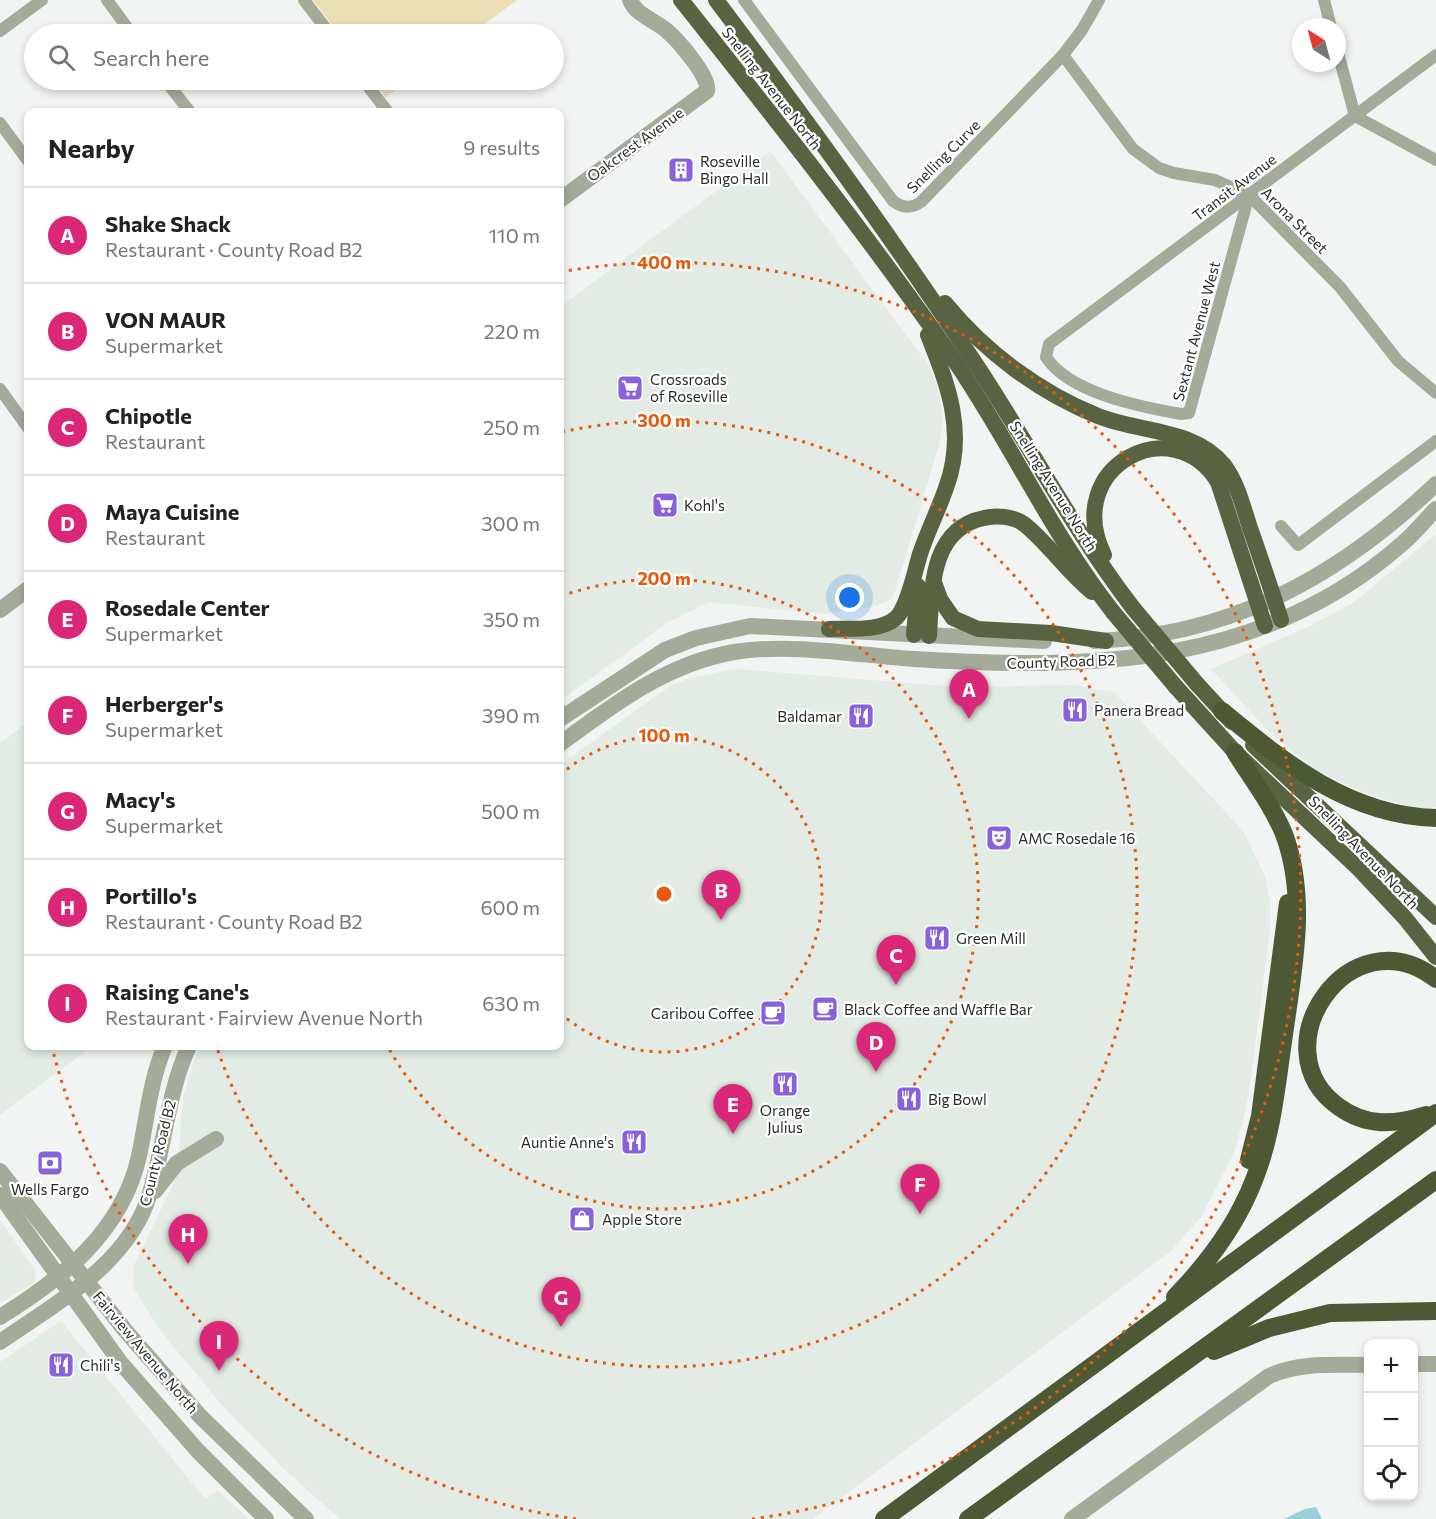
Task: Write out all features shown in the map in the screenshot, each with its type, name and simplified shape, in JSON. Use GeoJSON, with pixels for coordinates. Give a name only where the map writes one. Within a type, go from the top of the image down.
{"type":"FeatureCollection","features":[{"type":"Feature","properties":{"kind":"highway","name":"Snelling Avenue North"},"geometry":{"type":"LineString","coordinates":[[681,0],[757,96],[952,356],[1054,523],[1111,609],[1176,687],[1235,752],[1359,869],[1405,918],[1436,957]]}},
{"type":"Feature","properties":{"kind":"highway","name":"Snelling Avenue North"},"geometry":{"type":"LineString","coordinates":[[716,0],[888,236],[974,362],[1075,525],[1133,608],[1197,684],[1277,768],[1436,917]]}},
{"type":"Feature","properties":{"kind":"highway"},"geometry":{"type":"LineString","coordinates":[[888,236],[975,336],[1044,389],[1123,426],[1187,439],[1212,453],[1223,464],[1238,491],[1266,603]]}},
{"type":"Feature","properties":{"kind":"highway"},"geometry":{"type":"LineString","coordinates":[[829,629],[879,626],[898,617],[905,605],[927,532],[947,486],[955,453],[956,432],[948,384],[919,311]]}},
{"type":"Feature","properties":{"kind":"highway"},"geometry":{"type":"LineString","coordinates":[[1123,594],[1096,538],[1092,514],[1095,501],[1107,477],[1123,461],[1145,450],[1172,449],[1197,459],[1218,482],[1273,623]]}},
{"type":"Feature","properties":{"kind":"highway"},"geometry":{"type":"LineString","coordinates":[[921,635],[933,574],[946,544],[958,528],[981,518],[1004,517],[1023,523],[1111,609]]}},
{"type":"Feature","properties":{"kind":"highway"},"geometry":{"type":"LineString","coordinates":[[921,635],[918,585],[927,532]]}},
{"type":"Feature","properties":{"kind":"highway"},"geometry":{"type":"LineString","coordinates":[[933,574],[944,605],[953,618],[962,623],[978,629],[1051,633],[1106,641]]}},
{"type":"Feature","properties":{"kind":"highway"},"geometry":{"type":"LineString","coordinates":[[1222,711],[1283,761],[1314,781],[1357,802],[1383,810],[1436,818]]}},
{"type":"Feature","properties":{"kind":"highway"},"geometry":{"type":"LineString","coordinates":[[1108,1357],[1168,1305],[1210,1257],[1227,1233],[1250,1191],[1270,1131],[1297,938],[1297,899],[1293,868],[1284,835],[1235,752]]}},
{"type":"Feature","properties":{"kind":"highway"},"geometry":{"type":"LineString","coordinates":[[1436,979],[1420,968],[1394,961],[1369,963],[1356,968],[1335,984],[1316,1008],[1311,1022],[1308,1048],[1312,1070],[1322,1090],[1348,1113],[1362,1120],[1389,1124],[1402,1123],[1436,1112]]}},
{"type":"Feature","properties":{"kind":"highway"},"geometry":{"type":"LineString","coordinates":[[885,1519],[1108,1357],[1436,1112]]}},
{"type":"Feature","properties":{"kind":"highway"},"geometry":{"type":"LineString","coordinates":[[968,1519],[1436,1180]]}},
{"type":"Feature","properties":{"kind":"highway"},"geometry":{"type":"LineString","coordinates":[[1167,1375],[1239,1339],[1299,1319],[1349,1311],[1436,1311]]}},
{"type":"Feature","properties":{"kind":"highway"},"geometry":{"type":"LineString","coordinates":[[872,1519],[949,1472]]}},
{"type":"Feature","properties":{"kind":"highway"},"geometry":{"type":"LineString","coordinates":[[977,1519],[1022,1479]]}},
{"type":"Feature","properties":{"kind":"street"},"geometry":{"type":"LineString","coordinates":[[0,31],[42,0]]}},
{"type":"Feature","properties":{"kind":"street"},"geometry":{"type":"LineString","coordinates":[[106,0],[124,24]]}},
{"type":"Feature","properties":{"kind":"street"},"geometry":{"type":"LineString","coordinates":[[304,0],[322,24]]}},
{"type":"Feature","properties":{"kind":"street","name":"Oakcrest Avenue"},"geometry":{"type":"LineString","coordinates":[[564,197],[705,94],[709,87],[706,79],[675,38],[643,15],[630,0]]}},
{"type":"Feature","properties":{"kind":"street","name":"Snelling Curve"},"geometry":{"type":"LineString","coordinates":[[744,0],[893,201],[905,208],[921,202],[1063,55],[1082,30],[1099,0]]}},
{"type":"Feature","properties":{"kind":"street"},"geometry":{"type":"LineString","coordinates":[[1324,0],[1329,18]]}},
{"type":"Feature","properties":{"kind":"street","name":"Transit Avenue"},"geometry":{"type":"LineString","coordinates":[[1048,344],[1436,54]]}},
{"type":"Feature","properties":{"kind":"street","name":"Arona Street"},"geometry":{"type":"LineString","coordinates":[[1063,55],[1123,137],[1145,160],[1174,173],[1215,180],[1249,195],[1340,287],[1398,361],[1436,393]]}},
{"type":"Feature","properties":{"kind":"street"},"geometry":{"type":"LineString","coordinates":[[1343,72],[1355,116],[1436,160]]}},
{"type":"Feature","properties":{"kind":"street"},"geometry":{"type":"LineString","coordinates":[[173,90],[187,108]]}},
{"type":"Feature","properties":{"kind":"street"},"geometry":{"type":"LineString","coordinates":[[371,90],[385,108]]}},
{"type":"Feature","properties":{"kind":"street"},"geometry":{"type":"LineString","coordinates":[[0,123],[24,156]]}},
{"type":"Feature","properties":{"kind":"street","name":"Sextant Avenue West"},"geometry":{"type":"LineString","coordinates":[[1048,344],[1046,357],[1053,368],[1106,398],[1170,412],[1189,413],[1249,195]]}},
{"type":"Feature","properties":{"kind":"street"},"geometry":{"type":"LineString","coordinates":[[0,389],[24,422]]}},
{"type":"Feature","properties":{"kind":"street"},"geometry":{"type":"LineString","coordinates":[[1281,526],[1298,545],[1436,441]]}},
{"type":"Feature","properties":{"kind":"street","name":"County Road B2"},"geometry":{"type":"LineString","coordinates":[[564,716],[649,659],[696,638],[750,626],[1106,641],[1158,635],[1188,628],[1266,603],[1309,582],[1349,557],[1396,521],[1436,484]]}},
{"type":"Feature","properties":{"kind":"street","name":"County Road B2"},"geometry":{"type":"LineString","coordinates":[[564,741],[659,676],[691,663],[733,652],[778,650],[1041,665],[1134,658],[1195,648],[1273,623],[1322,600],[1364,573],[1405,542],[1436,509]]}},
{"type":"Feature","properties":{"kind":"street"},"geometry":{"type":"LineString","coordinates":[[0,610],[24,592]]}},
{"type":"Feature","properties":{"kind":"street"},"geometry":{"type":"LineString","coordinates":[[920,659],[921,635]]}},
{"type":"Feature","properties":{"kind":"street"},"geometry":{"type":"LineString","coordinates":[[564,719],[576,732]]}},
{"type":"Feature","properties":{"kind":"street","name":"County Road B2"},"geometry":{"type":"LineString","coordinates":[[0,1317],[74,1264],[103,1235],[126,1193],[137,1161],[154,1077],[164,1050]]}},
{"type":"Feature","properties":{"kind":"street","name":"County Road B2"},"geometry":{"type":"LineString","coordinates":[[0,1342],[87,1281],[124,1239],[148,1199],[177,1073],[187,1050]]}},
{"type":"Feature","properties":{"kind":"street"},"geometry":{"type":"LineString","coordinates":[[148,1199],[177,1162],[216,1139]]}},
{"type":"Feature","properties":{"kind":"street","name":"Fairview Avenue North"},"geometry":{"type":"LineString","coordinates":[[0,1171],[133,1339],[207,1424],[306,1519]]}},
{"type":"Feature","properties":{"kind":"street","name":"Fairview Avenue North"},"geometry":{"type":"LineString","coordinates":[[0,1195],[115,1355],[162,1412],[208,1462],[267,1519]]}},
{"type":"Feature","properties":{"kind":"street"},"geometry":{"type":"LineString","coordinates":[[1072,1519],[1257,1383],[1283,1370],[1310,1364],[1364,1365]]}},
{"type":"Feature","properties":{"kind":"street"},"geometry":{"type":"LineString","coordinates":[[1418,1364],[1436,1364]]}},
{"type":"Feature","properties":{"kind":"shaded area"},"geometry":{"type":"Polygon","coordinates":[[[313,0],[517,0],[485,24],[331,24],[313,0]]]}},
{"type":"Feature","properties":{"kind":"shaded area"},"geometry":{"type":"Polygon","coordinates":[[[381,90],[396,90],[386,97],[381,90]]]}},
{"type":"Feature","properties":{"kind":"shaded area","name":"Crossroads of Roseville"},"geometry":{"type":"Polygon","coordinates":[[[770,151],[927,363],[938,387],[943,421],[939,445],[893,598],[874,607],[824,614],[709,602],[667,623],[564,698],[564,304],[770,151]]]}},
{"type":"Feature","properties":{"kind":"shaded area"},"geometry":{"type":"Polygon","coordinates":[[[1436,534],[1436,807],[1417,809],[1359,791],[1314,769],[1272,735],[1211,669],[1306,628],[1353,603],[1436,534]]]}},
{"type":"Feature","properties":{"kind":"shaded area"},"geometry":{"type":"Polygon","coordinates":[[[736,669],[957,687],[1075,685],[1114,692],[1243,831],[1265,876],[1270,902],[1270,930],[1251,1078],[1234,1153],[1201,1217],[1170,1252],[813,1519],[340,1519],[286,1471],[221,1404],[159,1329],[134,1288],[133,1267],[177,1176],[183,1097],[194,1060],[200,1050],[564,1050],[564,762],[671,685],[693,677],[736,669]]]}},
{"type":"Feature","properties":{"kind":"shaded area"},"geometry":{"type":"Polygon","coordinates":[[[24,725],[24,1050],[88,1050],[0,1115],[0,743],[24,725]]]}},
{"type":"Feature","properties":{"kind":"shaded area"},"geometry":{"type":"Polygon","coordinates":[[[0,1220],[35,1270],[35,1282],[0,1303],[0,1220]]]}},
{"type":"Feature","properties":{"kind":"shaded area"},"geometry":{"type":"Polygon","coordinates":[[[61,1321],[205,1499],[218,1491],[249,1519],[0,1519],[0,1362],[61,1321]]]}},
{"type":"Feature","properties":{"kind":"water"},"geometry":{"type":"Polygon","coordinates":[[[1316,1507],[1322,1519],[1284,1519],[1305,1509],[1316,1507]]]}},
{"type":"Feature","properties":{"kind":"place","name":"Roseville Bingo Hall"},"geometry":{"type":"Point","coordinates":[681,170]}},
{"type":"Feature","properties":{"kind":"place","name":"Crossroads of Roseville"},"geometry":{"type":"Point","coordinates":[630,388]}},
{"type":"Feature","properties":{"kind":"place","name":"Kohl's"},"geometry":{"type":"Point","coordinates":[665,505]}},
{"type":"Feature","properties":{"kind":"place","name":"Panera Bread"},"geometry":{"type":"Point","coordinates":[1075,710]}},
{"type":"Feature","properties":{"kind":"place","name":"Baldamar"},"geometry":{"type":"Point","coordinates":[861,716]}},
{"type":"Feature","properties":{"kind":"place","name":"Shake Shack"},"geometry":{"type":"Point","coordinates":[969,719]}},
{"type":"Feature","properties":{"kind":"place","name":"AMC Rosedale 16"},"geometry":{"type":"Point","coordinates":[999,838]}},
{"type":"Feature","properties":{"kind":"place","name":"VON MAUR"},"geometry":{"type":"Point","coordinates":[721,920]}},
{"type":"Feature","properties":{"kind":"place","name":"Green Mill"},"geometry":{"type":"Point","coordinates":[937,938]}},
{"type":"Feature","properties":{"kind":"place","name":"Chipotle"},"geometry":{"type":"Point","coordinates":[896,985]}},
{"type":"Feature","properties":{"kind":"place","name":"Black Coffee and Waffle Bar"},"geometry":{"type":"Point","coordinates":[825,1009]}},
{"type":"Feature","properties":{"kind":"place","name":"Caribou Coffee"},"geometry":{"type":"Point","coordinates":[773,1013]}},
{"type":"Feature","properties":{"kind":"place","name":"Maya Cuisine"},"geometry":{"type":"Point","coordinates":[876,1072]}},
{"type":"Feature","properties":{"kind":"place","name":"Orange Julius"},"geometry":{"type":"Point","coordinates":[785,1084]}},
{"type":"Feature","properties":{"kind":"place","name":"Big Bowl"},"geometry":{"type":"Point","coordinates":[909,1099]}},
{"type":"Feature","properties":{"kind":"place","name":"Rosedale Center"},"geometry":{"type":"Point","coordinates":[733,1134]}},
{"type":"Feature","properties":{"kind":"place","name":"Auntie Anne's"},"geometry":{"type":"Point","coordinates":[634,1142]}},
{"type":"Feature","properties":{"kind":"place","name":"Wells Fargo"},"geometry":{"type":"Point","coordinates":[50,1163]}},
{"type":"Feature","properties":{"kind":"place","name":"Herberger's"},"geometry":{"type":"Point","coordinates":[920,1214]}},
{"type":"Feature","properties":{"kind":"place","name":"Apple Store"},"geometry":{"type":"Point","coordinates":[582,1219]}},
{"type":"Feature","properties":{"kind":"place","name":"Portillo's"},"geometry":{"type":"Point","coordinates":[188,1264]}},
{"type":"Feature","properties":{"kind":"place","name":"Macy's"},"geometry":{"type":"Point","coordinates":[561,1327]}},
{"type":"Feature","properties":{"kind":"place","name":"Chili's"},"geometry":{"type":"Point","coordinates":[61,1365]}},
{"type":"Feature","properties":{"kind":"place","name":"Raising Cane's"},"geometry":{"type":"Point","coordinates":[219,1371]}}]}
